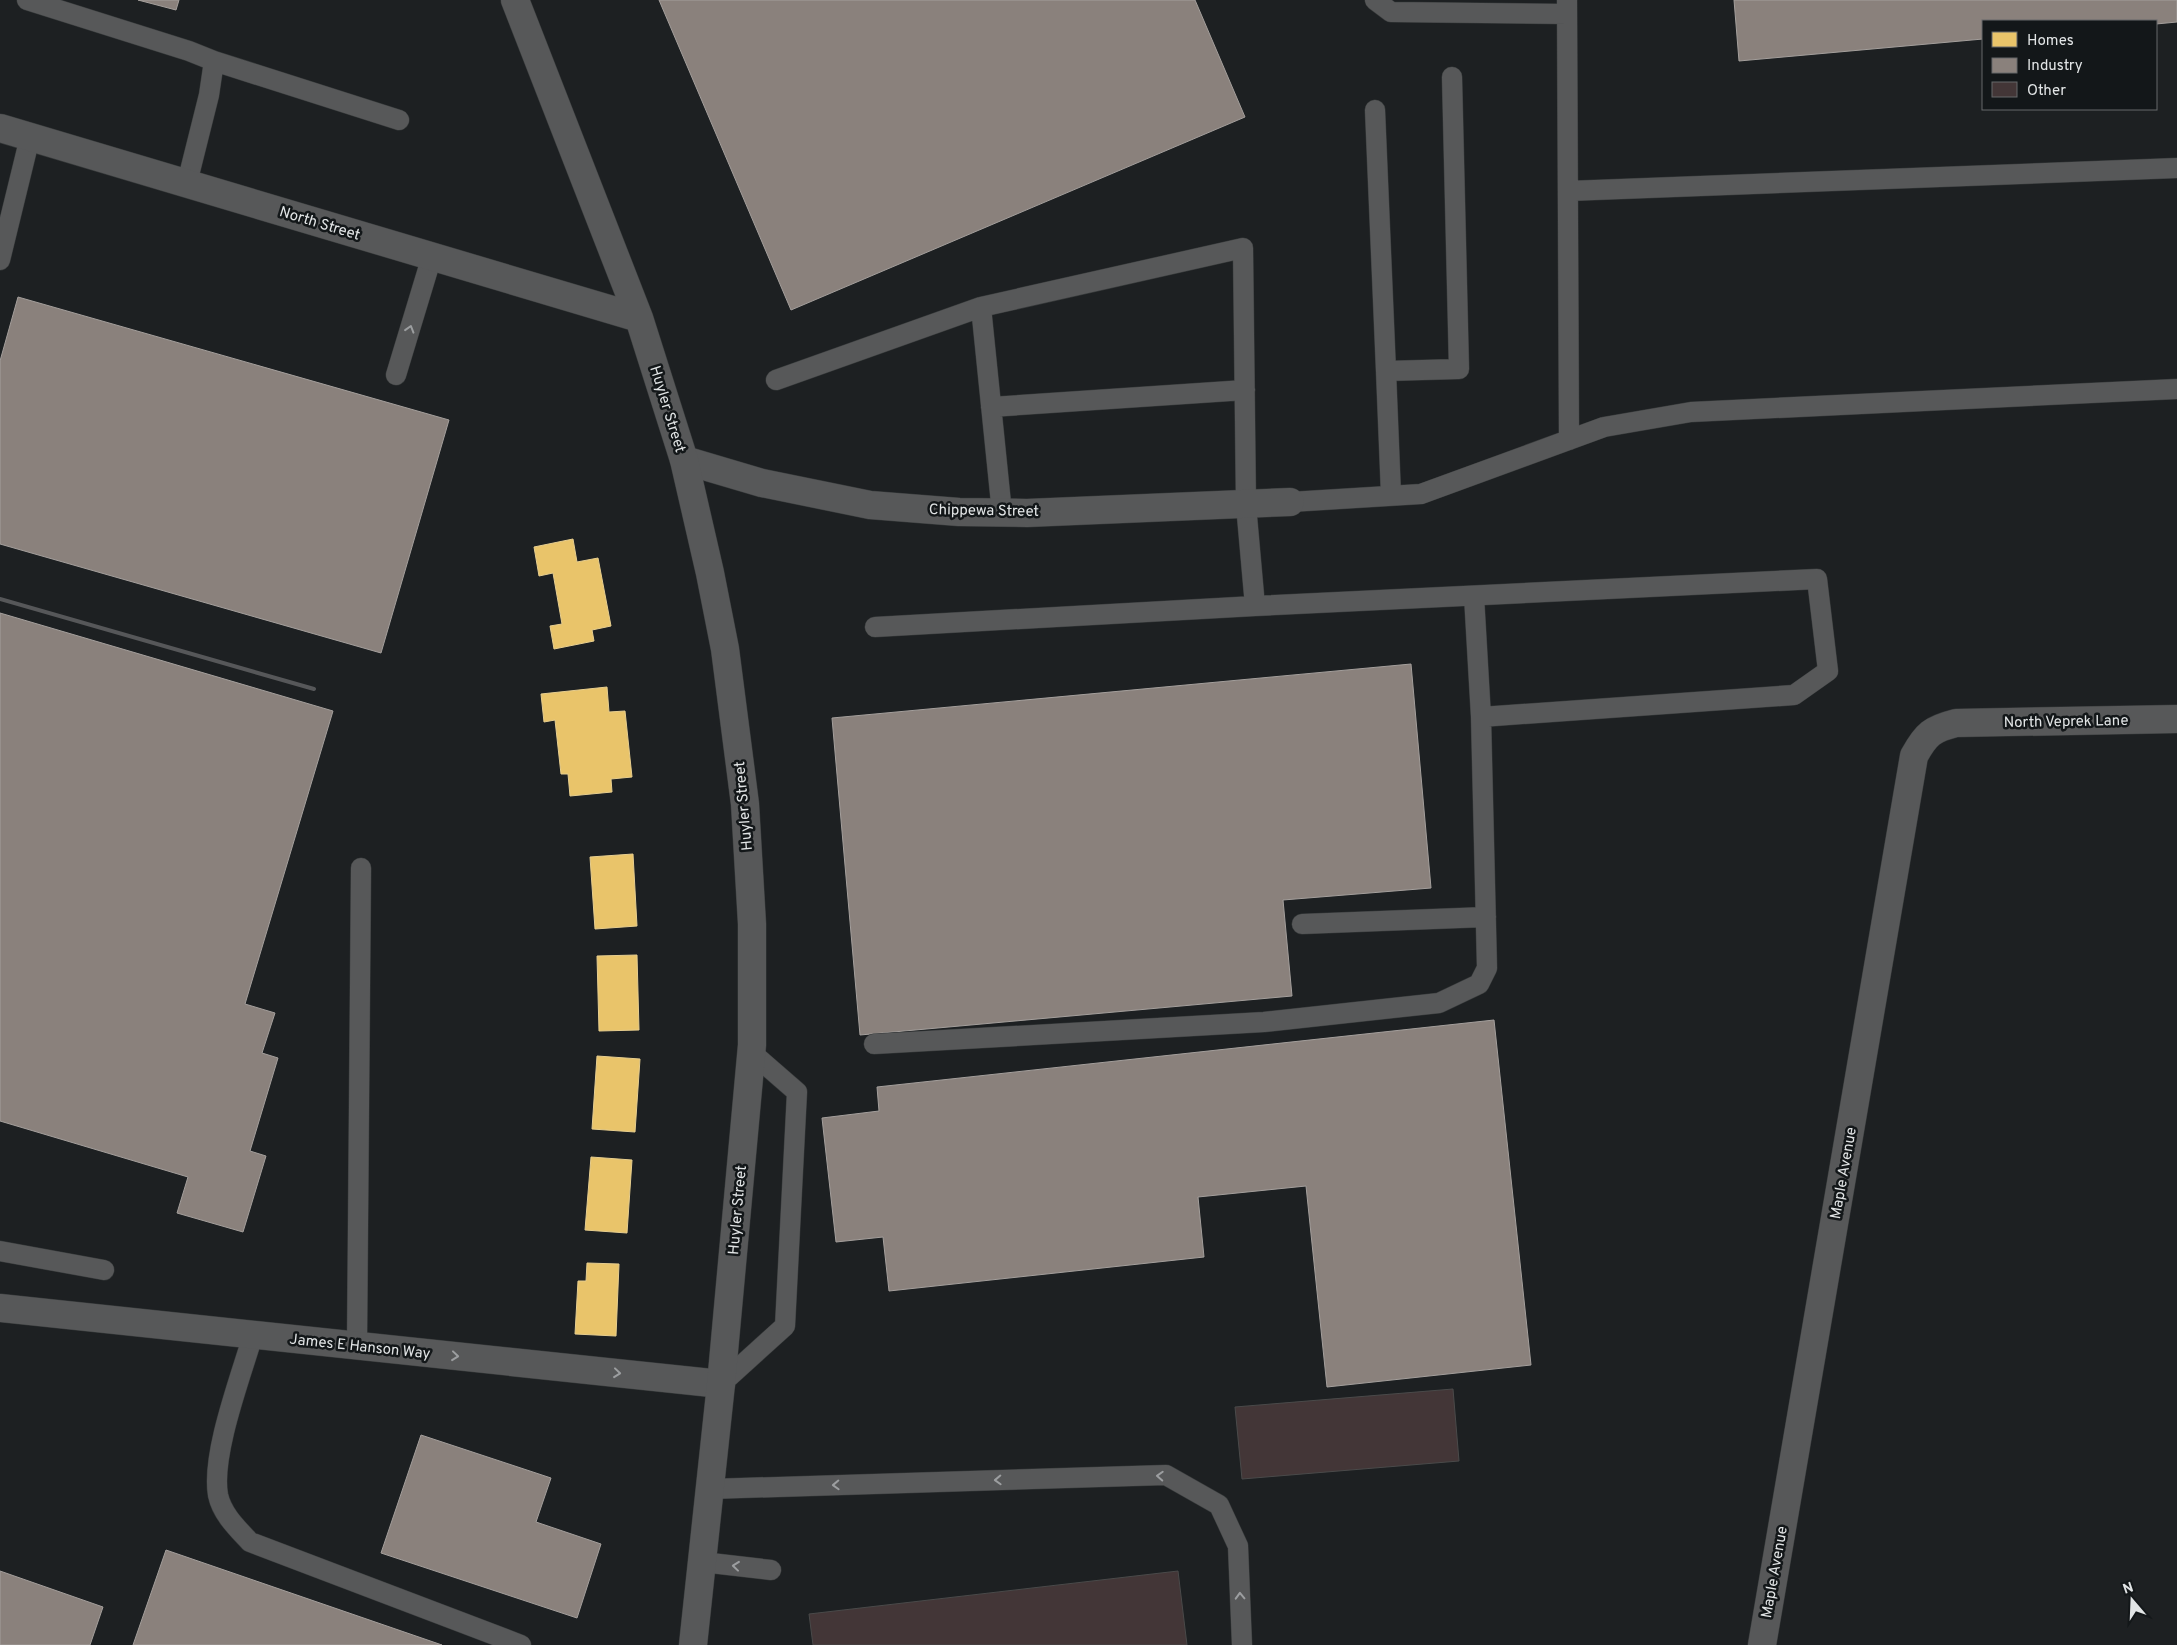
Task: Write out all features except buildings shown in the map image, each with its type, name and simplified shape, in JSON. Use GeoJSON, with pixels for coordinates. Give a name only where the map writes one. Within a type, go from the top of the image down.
{"type":"FeatureCollection","features":[{"type":"Feature","properties":{"kind":"street","name":"Huyler Street"},"geometry":{"type":"LineString","coordinates":[[515,0],[639,318],[684,460],[710,573],[724,649],[745,804],[752,924],[751,1052],[721,1384],[693,1645]]}},
{"type":"Feature","properties":{"kind":"street","name":"North Street"},"geometry":{"type":"LineString","coordinates":[[0,128],[639,318]]}},
{"type":"Feature","properties":{"kind":"street","name":"Chippewa Street"},"geometry":{"type":"LineString","coordinates":[[684,460],[762,482],[870,504],[959,512],[1002,513],[1290,502]]}},
{"type":"Feature","properties":{"kind":"street","name":"North Veprek Lane"},"geometry":{"type":"LineString","coordinates":[[1956,723],[2177,718]]}},
{"type":"Feature","properties":{"kind":"street","name":"Maple Avenue"},"geometry":{"type":"LineString","coordinates":[[1762,1645],[1914,756],[1924,738],[1939,727],[1956,723]]}},
{"type":"Feature","properties":{"kind":"street","name":"James E Hanson Way"},"geometry":{"type":"LineString","coordinates":[[0,1308],[721,1384]]}},
{"type":"Feature","properties":{"kind":"lane"},"geometry":{"type":"LineString","coordinates":[[26,0],[399,120]]}},
{"type":"Feature","properties":{"kind":"lane"},"geometry":{"type":"LineString","coordinates":[[1375,0],[1391,12],[1567,7],[1569,440]]}},
{"type":"Feature","properties":{"kind":"lane"},"geometry":{"type":"LineString","coordinates":[[187,183],[209,95],[214,61]]}},
{"type":"Feature","properties":{"kind":"lane"},"geometry":{"type":"LineString","coordinates":[[1386,371],[1459,369],[1452,77]]}},
{"type":"Feature","properties":{"kind":"lane"},"geometry":{"type":"LineString","coordinates":[[1375,110],[1391,495]]}},
{"type":"Feature","properties":{"kind":"lane"},"geometry":{"type":"LineString","coordinates":[[0,256],[30,137]]}},
{"type":"Feature","properties":{"kind":"lane"},"geometry":{"type":"LineString","coordinates":[[1568,191],[2177,168]]}},
{"type":"Feature","properties":{"kind":"lane"},"geometry":{"type":"LineString","coordinates":[[776,380],[981,307],[1243,248],[1246,505],[1255,606]]}},
{"type":"Feature","properties":{"kind":"lane"},"geometry":{"type":"LineString","coordinates":[[396,375],[432,256]]}},
{"type":"Feature","properties":{"kind":"lane"},"geometry":{"type":"LineString","coordinates":[[981,307],[1002,513]]}},
{"type":"Feature","properties":{"kind":"lane"},"geometry":{"type":"LineString","coordinates":[[1290,502],[1421,494],[1604,427],[1691,412],[2177,389]]}},
{"type":"Feature","properties":{"kind":"lane"},"geometry":{"type":"LineString","coordinates":[[991,407],[1245,390]]}},
{"type":"Feature","properties":{"kind":"lane"},"geometry":{"type":"LineString","coordinates":[[875,627],[1255,606],[1817,580],[1828,672],[1794,695],[1481,717]]}},
{"type":"Feature","properties":{"kind":"lane"},"geometry":{"type":"LineString","coordinates":[[874,1044],[1264,1022],[1439,1003],[1479,984],[1487,968],[1481,717],[1474,596]]}},
{"type":"Feature","properties":{"kind":"lane"},"geometry":{"type":"LineString","coordinates":[[357,1346],[361,868]]}},
{"type":"Feature","properties":{"kind":"lane"},"geometry":{"type":"LineString","coordinates":[[1302,924],[1486,917]]}},
{"type":"Feature","properties":{"kind":"lane"},"geometry":{"type":"LineString","coordinates":[[721,1384],[785,1326],[797,1092],[751,1052]]}},
{"type":"Feature","properties":{"kind":"lane"},"geometry":{"type":"LineString","coordinates":[[0,1251],[104,1270]]}},
{"type":"Feature","properties":{"kind":"lane"},"geometry":{"type":"LineString","coordinates":[[253,1335],[218,1462],[218,1496],[229,1520],[250,1542],[521,1645]]}},
{"type":"Feature","properties":{"kind":"lane"},"geometry":{"type":"LineString","coordinates":[[710,1489],[1166,1475],[1219,1504],[1238,1546],[1242,1645]]}},
{"type":"Feature","properties":{"kind":"lane"},"geometry":{"type":"LineString","coordinates":[[702,1562],[771,1570]]}},
{"type":"Feature","properties":{"kind":"railway"},"geometry":{"type":"LineString","coordinates":[[0,599],[314,689]]}}]}
